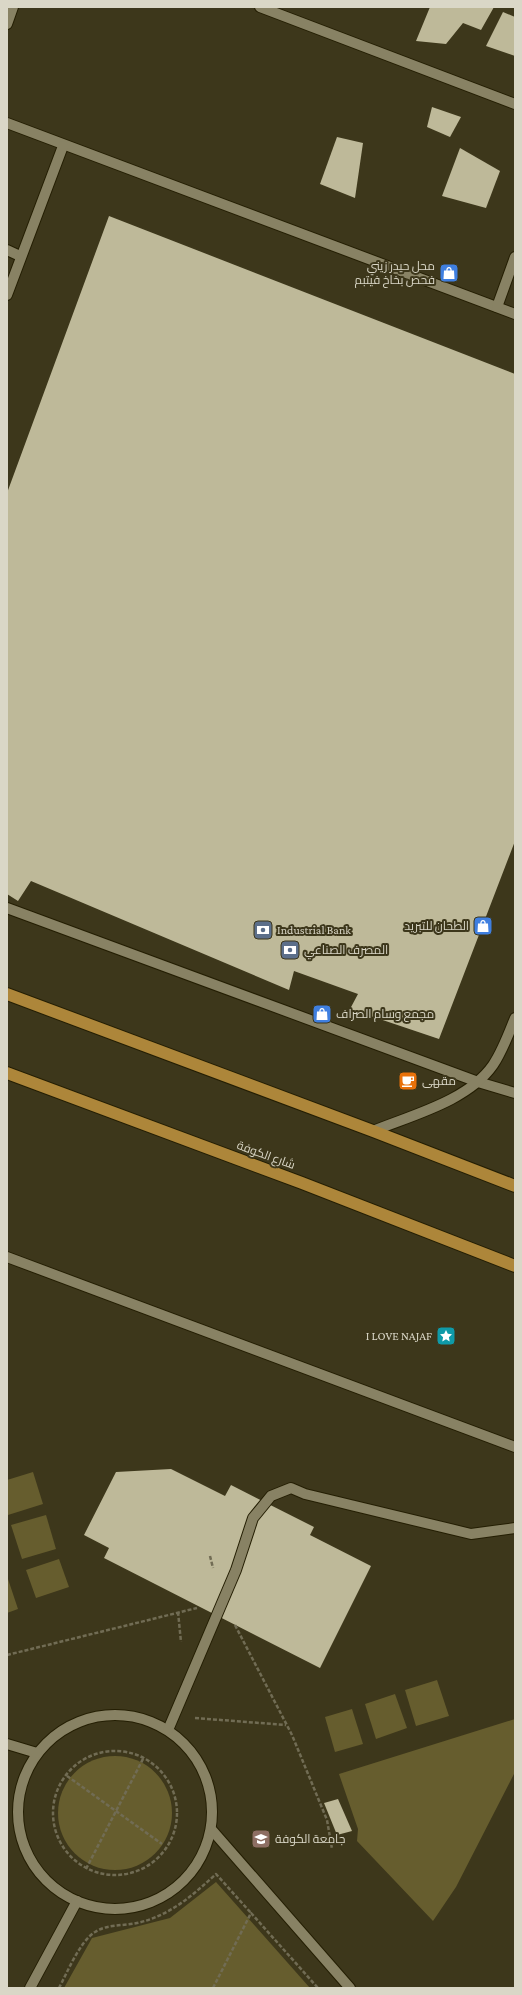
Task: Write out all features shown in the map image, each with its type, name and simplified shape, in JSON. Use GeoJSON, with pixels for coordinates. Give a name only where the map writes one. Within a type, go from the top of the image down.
{"type":"FeatureCollection","features":[{"type":"Feature","properties":{"kind":"highway"},"geometry":{"type":"LineString","coordinates":[[7,994],[374,1131],[515,1186]]}},
{"type":"Feature","properties":{"kind":"highway","name":"شارع الكوفة"},"geometry":{"type":"LineString","coordinates":[[7,1073],[302,1183],[515,1266]]}},
{"type":"Feature","properties":{"kind":"street"},"geometry":{"type":"LineString","coordinates":[[7,24],[13,7]]}},
{"type":"Feature","properties":{"kind":"street"},"geometry":{"type":"LineString","coordinates":[[260,7],[515,104]]}},
{"type":"Feature","properties":{"kind":"street"},"geometry":{"type":"LineString","coordinates":[[7,123],[63,146],[515,314]]}},
{"type":"Feature","properties":{"kind":"street"},"geometry":{"type":"LineString","coordinates":[[7,295],[20,256],[63,146]]}},
{"type":"Feature","properties":{"kind":"street"},"geometry":{"type":"LineString","coordinates":[[7,250],[20,256]]}},
{"type":"Feature","properties":{"kind":"street"},"geometry":{"type":"LineString","coordinates":[[497,307],[515,256]]}},
{"type":"Feature","properties":{"kind":"street"},"geometry":{"type":"LineString","coordinates":[[7,908],[478,1082],[515,1093]]}},
{"type":"Feature","properties":{"kind":"street"},"geometry":{"type":"LineString","coordinates":[[374,1131],[458,1096],[478,1082],[493,1065],[515,1018]]}},
{"type":"Feature","properties":{"kind":"street"},"geometry":{"type":"LineString","coordinates":[[7,1257],[515,1447]]}},
{"type":"Feature","properties":{"kind":"street"},"geometry":{"type":"LineString","coordinates":[[168,1730],[223,1601],[253,1518],[271,1496],[291,1488],[305,1494],[471,1534],[515,1528]]}},
{"type":"Feature","properties":{"kind":"street"},"geometry":{"type":"LineString","coordinates":[[113,1714],[142,1718],[168,1730],[190,1749],[204,1773],[212,1801],[211,1829],[202,1857],[185,1880],[162,1898],[134,1907],[105,1909],[77,1901],[52,1886],[33,1864],[21,1837],[18,1807],[23,1779],[37,1753],[58,1732],[84,1719],[113,1714]]}},
{"type":"Feature","properties":{"kind":"street"},"geometry":{"type":"LineString","coordinates":[[7,1744],[37,1753]]}},
{"type":"Feature","properties":{"kind":"street"},"geometry":{"type":"LineString","coordinates":[[211,1829],[350,1988]]}},
{"type":"Feature","properties":{"kind":"street"},"geometry":{"type":"LineString","coordinates":[[30,1988],[77,1901]]}},
{"type":"Feature","properties":{"kind":"path"},"geometry":{"type":"LineString","coordinates":[[7,1655],[223,1601],[286,1725],[326,1820],[332,1849]]}},
{"type":"Feature","properties":{"kind":"path"},"geometry":{"type":"LineString","coordinates":[[174,1717],[286,1725]]}},
{"type":"Feature","properties":{"kind":"path"},"geometry":{"type":"LineString","coordinates":[[117,1751],[144,1757],[163,1774],[175,1797],[176,1818],[174,1835],[156,1859],[142,1868],[114,1875],[86,1869],[66,1852],[55,1829],[53,1819],[56,1794],[67,1776],[81,1762],[106,1752],[117,1751]]}},
{"type":"Feature","properties":{"kind":"path"},"geometry":{"type":"LineString","coordinates":[[86,1869],[144,1757]]}},
{"type":"Feature","properties":{"kind":"path"},"geometry":{"type":"LineString","coordinates":[[67,1776],[162,1844]]}},
{"type":"Feature","properties":{"kind":"path"},"geometry":{"type":"LineString","coordinates":[[59,1988],[87,1938],[95,1932],[103,1928],[137,1923],[168,1912],[190,1898],[216,1874],[318,1988]]}},
{"type":"Feature","properties":{"kind":"path"},"geometry":{"type":"LineString","coordinates":[[213,1988],[252,1913]]}},
{"type":"Feature","properties":{"kind":"shaded area"},"geometry":{"type":"Polygon","coordinates":[[[33,1472],[43,1504],[8,1515],[7,1480],[33,1472]]]}},
{"type":"Feature","properties":{"kind":"shaded area"},"geometry":{"type":"Polygon","coordinates":[[[46,1515],[56,1549],[22,1559],[11,1525],[46,1515]]]}},
{"type":"Feature","properties":{"kind":"shaded area"},"geometry":{"type":"Polygon","coordinates":[[[59,1559],[69,1587],[36,1598],[26,1570],[59,1559]]]}},
{"type":"Feature","properties":{"kind":"shaded area"},"geometry":{"type":"Polygon","coordinates":[[[7,1576],[18,1609],[7,1613],[7,1576]]]}},
{"type":"Feature","properties":{"kind":"shaded area"},"geometry":{"type":"Polygon","coordinates":[[[437,1680],[449,1716],[416,1726],[405,1690],[437,1680]]]}},
{"type":"Feature","properties":{"kind":"shaded area"},"geometry":{"type":"Polygon","coordinates":[[[395,1694],[407,1728],[376,1739],[365,1704],[395,1694]]]}},
{"type":"Feature","properties":{"kind":"shaded area"},"geometry":{"type":"Polygon","coordinates":[[[352,1709],[363,1744],[335,1752],[325,1717],[352,1709]]]}},
{"type":"Feature","properties":{"kind":"shaded area"},"geometry":{"type":"Polygon","coordinates":[[[515,1719],[515,1772],[456,1887],[433,1921],[357,1841],[358,1829],[339,1774],[515,1719]]]}},
{"type":"Feature","properties":{"kind":"shaded area"},"geometry":{"type":"Polygon","coordinates":[[[115,1756],[126,1757],[137,1761],[147,1766],[155,1773],[162,1781],[167,1791],[171,1802],[171,1824],[167,1835],[162,1845],[155,1853],[147,1860],[137,1865],[126,1869],[115,1870],[104,1869],[93,1865],[83,1860],[75,1853],[68,1845],[63,1835],[59,1824],[58,1813],[59,1802],[63,1791],[68,1781],[75,1773],[83,1766],[93,1761],[104,1757],[115,1756]]]}},
{"type":"Feature","properties":{"kind":"shaded area"},"geometry":{"type":"Polygon","coordinates":[[[216,1882],[310,1988],[64,1988],[92,1938],[170,1918],[216,1882]]]}},
{"type":"Feature","properties":{"kind":"building"},"geometry":{"type":"Polygon","coordinates":[[[430,7],[494,7],[481,30],[463,23],[446,44],[416,41],[430,7]]]}},
{"type":"Feature","properties":{"kind":"building"},"geometry":{"type":"Polygon","coordinates":[[[503,12],[515,17],[515,56],[486,46],[503,12]]]}},
{"type":"Feature","properties":{"kind":"building"},"geometry":{"type":"Polygon","coordinates":[[[432,107],[461,117],[450,137],[427,127],[432,107]]]}},
{"type":"Feature","properties":{"kind":"building"},"geometry":{"type":"Polygon","coordinates":[[[337,137],[363,143],[355,198],[320,184],[337,137]]]}},
{"type":"Feature","properties":{"kind":"building"},"geometry":{"type":"Polygon","coordinates":[[[460,148],[500,171],[486,208],[442,196],[460,148]]]}},
{"type":"Feature","properties":{"kind":"building"},"geometry":{"type":"Polygon","coordinates":[[[109,216],[515,374],[515,841],[439,1039],[350,1009],[358,994],[294,971],[289,990],[31,881],[18,901],[7,894],[7,493],[109,216]]]}},
{"type":"Feature","properties":{"kind":"building"},"geometry":{"type":"Polygon","coordinates":[[[171,1469],[225,1496],[231,1485],[314,1527],[310,1535],[371,1566],[320,1668],[104,1558],[109,1548],[84,1535],[116,1472],[171,1469]]]}},
{"type":"Feature","properties":{"kind":"building"},"geometry":{"type":"Polygon","coordinates":[[[338,1799],[352,1831],[337,1835],[324,1803],[338,1799]]]}},
{"type":"Feature","properties":{"kind":"place","name":"محل حيدر زيني فحص بخاخ فيتبم"},"geometry":{"type":"Point","coordinates":[449,273]}},
{"type":"Feature","properties":{"kind":"place","name":"الطحان للتبريد"},"geometry":{"type":"Point","coordinates":[483,926]}},
{"type":"Feature","properties":{"kind":"place","name":"Industrial Bank"},"geometry":{"type":"Point","coordinates":[263,930]}},
{"type":"Feature","properties":{"kind":"place","name":"المصرف الصناعي"},"geometry":{"type":"Point","coordinates":[290,950]}},
{"type":"Feature","properties":{"kind":"place","name":"مجمع وسام الصراف"},"geometry":{"type":"Point","coordinates":[322,1014]}},
{"type":"Feature","properties":{"kind":"place","name":"مقهى"},"geometry":{"type":"Point","coordinates":[408,1081]}},
{"type":"Feature","properties":{"kind":"place","name":"I LOVE NAJAF"},"geometry":{"type":"Point","coordinates":[446,1336]}},
{"type":"Feature","properties":{"kind":"place","name":"جامعة الكوفة"},"geometry":{"type":"Point","coordinates":[261,1839]}}]}
